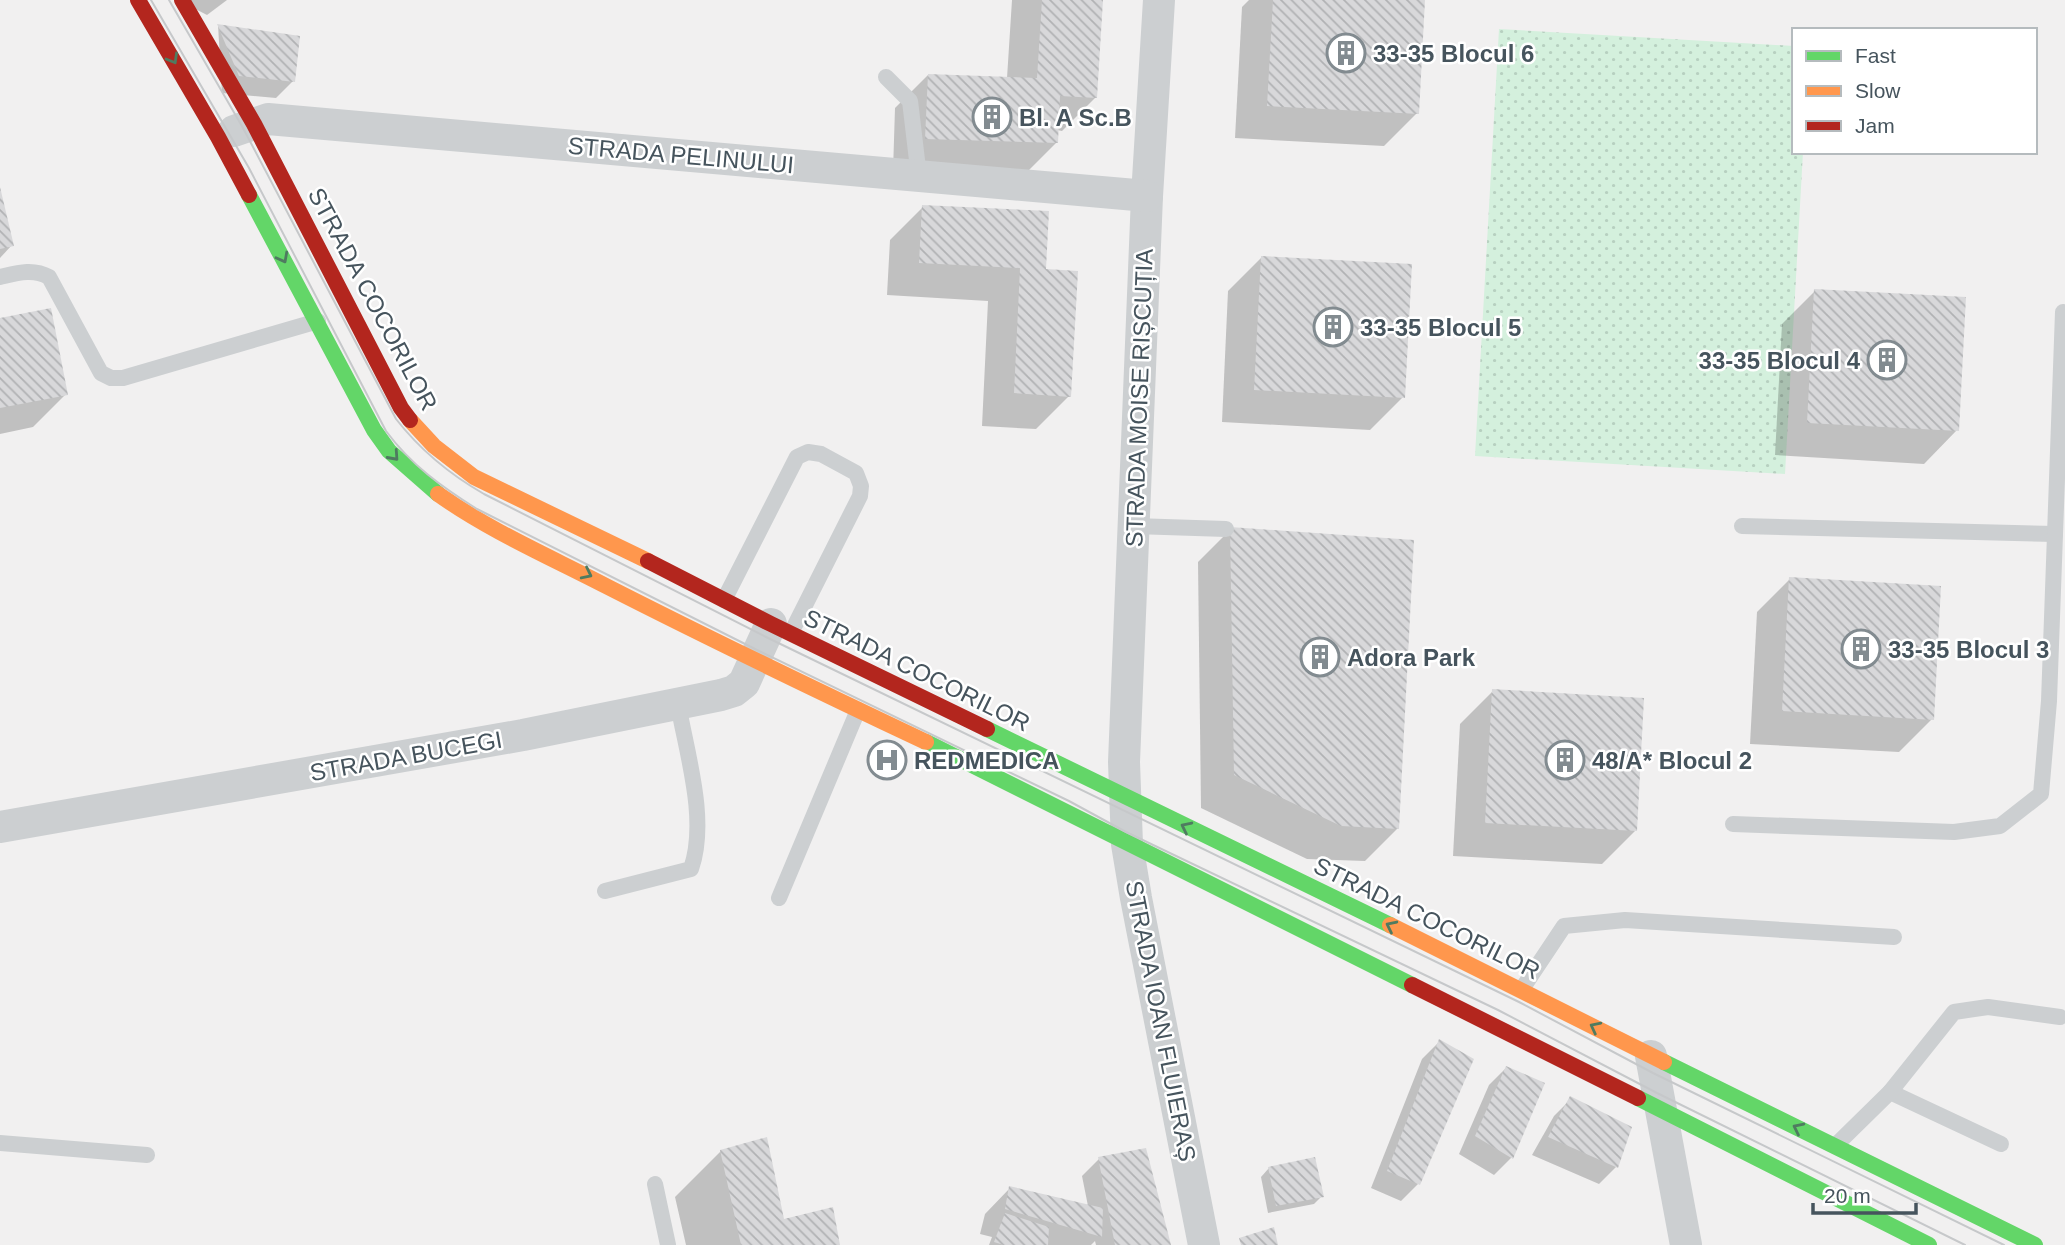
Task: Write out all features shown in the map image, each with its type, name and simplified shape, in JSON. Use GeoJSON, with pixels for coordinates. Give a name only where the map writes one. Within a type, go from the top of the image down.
{"type":"FeatureCollection","features":[{"type":"Feature","properties":{"kind":"main road"},"geometry":{"type":"LineString","coordinates":[[138,0],[218,136],[374,430],[389,451],[431,489],[459,509],[754,661],[943,750],[1929,1245]]}},
{"type":"Feature","properties":{"kind":"main road","name":"STRADA COCORILOR"},"geometry":{"type":"LineString","coordinates":[[183,0],[254,124],[401,408],[417,430],[443,455],[474,477],[1124,797],[1522,989],[1835,1146],[1939,1205],[2035,1245]]}},
{"type":"Feature","properties":{"kind":"street","name":"STRADA MOISE RIȘCUȚIA"},"geometry":{"type":"LineString","coordinates":[[1124,797],[1147,197],[1159,0]]}},
{"type":"Feature","properties":{"kind":"street","name":"STRADA PELINULUI"},"geometry":{"type":"LineString","coordinates":[[218,136],[268,119],[1147,197]]}},
{"type":"Feature","properties":{"kind":"street","name":"STRADA BUCEGI"},"geometry":{"type":"LineString","coordinates":[[0,827],[523,735],[734,691],[744,683],[754,661],[781,629]]}},
{"type":"Feature","properties":{"kind":"street","name":"STRADA IOAN FLUIERAȘ"},"geometry":{"type":"LineString","coordinates":[[1124,797],[1127,844],[1204,1245]]}},
{"type":"Feature","properties":{"kind":"street"},"geometry":{"type":"LineString","coordinates":[[1651,1056],[1686,1245]]}},
{"type":"Feature","properties":{"kind":"lane"},"geometry":{"type":"LineString","coordinates":[[886,77],[910,101],[919,177]]}},
{"type":"Feature","properties":{"kind":"lane"},"geometry":{"type":"LineString","coordinates":[[0,277],[39,271],[49,277],[101,373],[111,378],[123,377],[351,312]]}},
{"type":"Feature","properties":{"kind":"lane"},"geometry":{"type":"LineString","coordinates":[[1733,824],[1954,832],[2000,826],[2041,794],[2057,701],[2055,534],[2063,312]]}},
{"type":"Feature","properties":{"kind":"lane"},"geometry":{"type":"LineString","coordinates":[[724,600],[797,457],[808,452],[821,454],[856,473],[861,485],[860,496],[781,629]]}},
{"type":"Feature","properties":{"kind":"lane"},"geometry":{"type":"LineString","coordinates":[[1134,526],[1226,529]]}},
{"type":"Feature","properties":{"kind":"lane"},"geometry":{"type":"LineString","coordinates":[[1742,526],[2055,534]]}},
{"type":"Feature","properties":{"kind":"lane"},"geometry":{"type":"LineString","coordinates":[[606,891],[691,869],[697,850],[697,814],[678,704]]}},
{"type":"Feature","properties":{"kind":"lane"},"geometry":{"type":"LineString","coordinates":[[779,898],[858,710]]}},
{"type":"Feature","properties":{"kind":"lane"},"geometry":{"type":"LineString","coordinates":[[1522,989],[1564,926],[1583,923],[1626,920],[1894,937]]}},
{"type":"Feature","properties":{"kind":"lane"},"geometry":{"type":"LineString","coordinates":[[1835,1146],[1890,1092],[1954,1012],[1989,1007],[2060,1017]]}},
{"type":"Feature","properties":{"kind":"lane"},"geometry":{"type":"LineString","coordinates":[[1890,1092],[2001,1144]]}},
{"type":"Feature","properties":{"kind":"lane"},"geometry":{"type":"LineString","coordinates":[[0,1143],[147,1155]]}},
{"type":"Feature","properties":{"kind":"lane"},"geometry":{"type":"LineString","coordinates":[[655,1184],[668,1245]]}},
{"type":"Feature","properties":{"kind":"green space"},"geometry":{"type":"Polygon","coordinates":[[[1499,29],[1792,46],[1792,154],[1803,154],[1785,474],[1475,456],[1499,29]]]}},
{"type":"Feature","properties":{"kind":"building"},"geometry":{"type":"Polygon","coordinates":[[[1042,0],[1103,0],[1097,98],[1060,96],[1058,143],[925,139],[928,74],[1037,78],[1042,0]]]}},
{"type":"Feature","properties":{"kind":"building","name":"33-35 Blocul 6"},"geometry":{"type":"Polygon","coordinates":[[[1273,0],[1425,0],[1419,114],[1267,106],[1273,0]]]}},
{"type":"Feature","properties":{"kind":"building"},"geometry":{"type":"Polygon","coordinates":[[[217,24],[300,36],[295,82],[239,76],[217,24]]]}},
{"type":"Feature","properties":{"kind":"building"},"geometry":{"type":"Polygon","coordinates":[[[0,187],[14,246],[0,249],[0,187]]]}},
{"type":"Feature","properties":{"kind":"building"},"geometry":{"type":"Polygon","coordinates":[[[922,205],[1049,211],[1046,269],[1078,271],[1071,397],[1014,393],[1020,268],[919,263],[922,205]]]}},
{"type":"Feature","properties":{"kind":"building","name":"33-35 Blocul 5"},"geometry":{"type":"Polygon","coordinates":[[[1261,256],[1412,264],[1405,398],[1254,390],[1261,256]]]}},
{"type":"Feature","properties":{"kind":"building","name":"33-35 Blocul 4"},"geometry":{"type":"Polygon","coordinates":[[[1814,289],[1966,297],[1959,431],[1807,423],[1814,289]]]}},
{"type":"Feature","properties":{"kind":"building"},"geometry":{"type":"Polygon","coordinates":[[[51,308],[68,395],[0,408],[0,318],[51,308]]]}},
{"type":"Feature","properties":{"kind":"building","name":"Adora Park"},"geometry":{"type":"Polygon","coordinates":[[[1230,527],[1414,540],[1399,829],[1341,826],[1234,775],[1230,527]]]}},
{"type":"Feature","properties":{"kind":"building","name":"33-35 Blocul 3"},"geometry":{"type":"Polygon","coordinates":[[[1789,577],[1941,586],[1934,720],[1782,711],[1789,577]]]}},
{"type":"Feature","properties":{"kind":"building","name":"48/A* Blocul 2"},"geometry":{"type":"Polygon","coordinates":[[[1492,689],[1644,698],[1637,831],[1485,823],[1492,689]]]}},
{"type":"Feature","properties":{"kind":"building"},"geometry":{"type":"Polygon","coordinates":[[[1439,1039],[1474,1059],[1420,1185],[1387,1171],[1439,1039]]]}},
{"type":"Feature","properties":{"kind":"building"},"geometry":{"type":"Polygon","coordinates":[[[1506,1066],[1545,1083],[1513,1159],[1475,1136],[1506,1066]]]}},
{"type":"Feature","properties":{"kind":"building"},"geometry":{"type":"Polygon","coordinates":[[[1570,1096],[1632,1127],[1618,1168],[1548,1137],[1570,1096]]]}},
{"type":"Feature","properties":{"kind":"building"},"geometry":{"type":"Polygon","coordinates":[[[767,1137],[784,1219],[833,1207],[840,1245],[741,1245],[720,1150],[767,1137]]]}},
{"type":"Feature","properties":{"kind":"building"},"geometry":{"type":"Polygon","coordinates":[[[1146,1148],[1171,1245],[1115,1245],[1098,1157],[1146,1148]]]}},
{"type":"Feature","properties":{"kind":"building"},"geometry":{"type":"Polygon","coordinates":[[[1315,1157],[1324,1197],[1276,1206],[1268,1167],[1315,1157]]]}},
{"type":"Feature","properties":{"kind":"building"},"geometry":{"type":"Polygon","coordinates":[[[1009,1186],[1103,1208],[1102,1237],[1005,1209],[1009,1186]]]}},
{"type":"Feature","properties":{"kind":"building"},"geometry":{"type":"Polygon","coordinates":[[[1005,1213],[1049,1227],[1048,1245],[1004,1245],[994,1242],[1005,1213]]]}},
{"type":"Feature","properties":{"kind":"building"},"geometry":{"type":"Polygon","coordinates":[[[1274,1227],[1278,1245],[1241,1245],[1239,1238],[1274,1227]]]}},
{"type":"Feature","properties":{"kind":"tram line"},"geometry":{"type":"LineString","coordinates":[[151,0],[249,168],[386,431],[417,465],[452,492],[477,509],[759,651],[1069,801],[1126,832],[1498,1010],[1657,1093],[1965,1245]]}},
{"type":"Feature","properties":{"kind":"tram line"},"geometry":{"type":"LineString","coordinates":[[169,0],[243,128],[396,419],[426,452],[459,478],[484,494],[766,637],[1519,1002],[1653,1073],[2004,1245]]}},
{"type":"Feature","properties":{"kind":"traffic: fast"},"geometry":{"type":"LineString","coordinates":[[249,195],[374,430],[389,451],[438,494]]}},
{"type":"Feature","properties":{"kind":"traffic: fast"},"geometry":{"type":"LineString","coordinates":[[987,729],[1390,925]]}},
{"type":"Feature","properties":{"kind":"traffic: fast"},"geometry":{"type":"LineString","coordinates":[[926,742],[1412,985]]}},
{"type":"Feature","properties":{"kind":"traffic: fast"},"geometry":{"type":"LineString","coordinates":[[1664,1062],[2035,1245]]}},
{"type":"Feature","properties":{"kind":"traffic: fast"},"geometry":{"type":"LineString","coordinates":[[1638,1098],[1929,1245]]}},
{"type":"Feature","properties":{"kind":"traffic: slow"},"geometry":{"type":"LineString","coordinates":[[410,420],[434,446],[474,477],[648,561]]}},
{"type":"Feature","properties":{"kind":"traffic: slow"},"geometry":{"type":"LineString","coordinates":[[438,494],[478,520],[542,554],[725,646],[926,742]]}},
{"type":"Feature","properties":{"kind":"traffic: slow"},"geometry":{"type":"LineString","coordinates":[[1390,925],[1664,1062]]}},
{"type":"Feature","properties":{"kind":"traffic: jam"},"geometry":{"type":"LineString","coordinates":[[138,0],[249,195]]}},
{"type":"Feature","properties":{"kind":"traffic: jam"},"geometry":{"type":"LineString","coordinates":[[182,0],[254,124],[401,408],[410,420]]}},
{"type":"Feature","properties":{"kind":"traffic: jam"},"geometry":{"type":"LineString","coordinates":[[648,561],[987,729]]}},
{"type":"Feature","properties":{"kind":"traffic: jam"},"geometry":{"type":"LineString","coordinates":[[1412,985],[1638,1098]]}},
{"type":"Feature","properties":{"kind":"place","name":"33-35 Blocul 6"},"geometry":{"type":"Point","coordinates":[1346,53]}},
{"type":"Feature","properties":{"kind":"place","name":"Bl. A Sc.B"},"geometry":{"type":"Point","coordinates":[992,117]}},
{"type":"Feature","properties":{"kind":"place","name":"33-35 Blocul 5"},"geometry":{"type":"Point","coordinates":[1333,327]}},
{"type":"Feature","properties":{"kind":"place","name":"33-35 Blocul 4"},"geometry":{"type":"Point","coordinates":[1887,360]}},
{"type":"Feature","properties":{"kind":"place","name":"33-35 Blocul 3"},"geometry":{"type":"Point","coordinates":[1861,649]}},
{"type":"Feature","properties":{"kind":"place","name":"Adora Park"},"geometry":{"type":"Point","coordinates":[1320,657]}},
{"type":"Feature","properties":{"kind":"place","name":"REDMEDICA"},"geometry":{"type":"Point","coordinates":[887,760]}},
{"type":"Feature","properties":{"kind":"place","name":"48/A* Blocul 2"},"geometry":{"type":"Point","coordinates":[1565,760]}}]}
